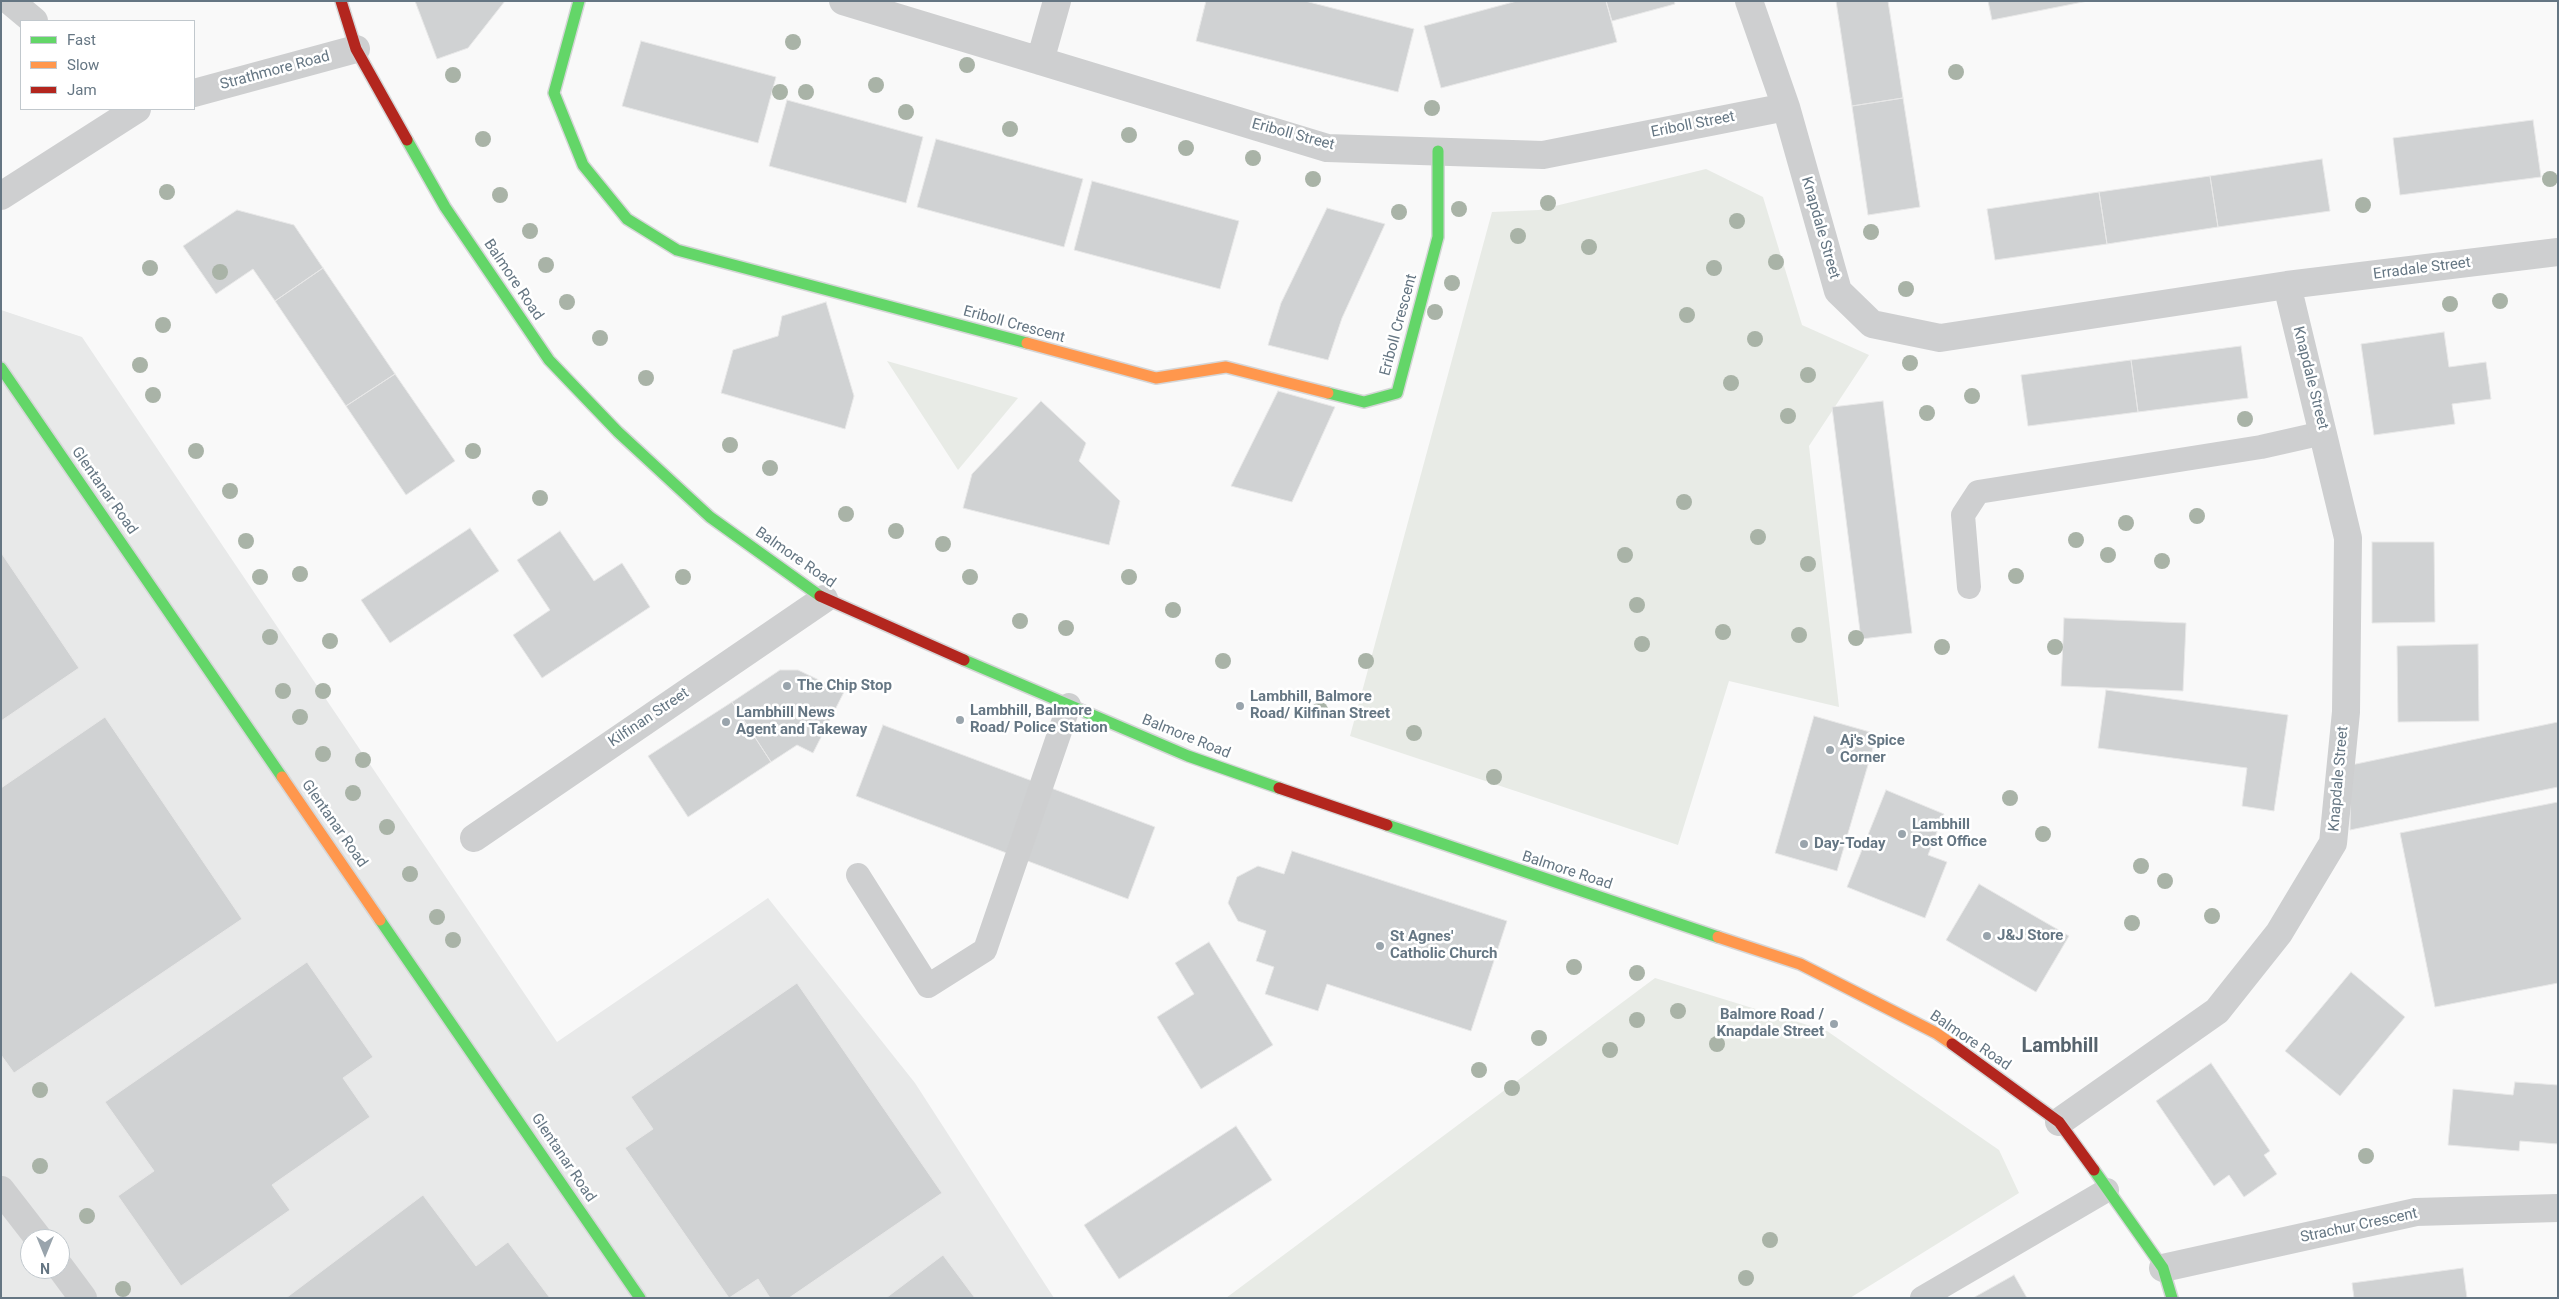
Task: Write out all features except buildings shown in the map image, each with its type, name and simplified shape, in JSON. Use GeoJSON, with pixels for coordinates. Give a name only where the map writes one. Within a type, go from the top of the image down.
{"type":"FeatureCollection","features":[{"type":"Feature","properties":{"kind":"street"},"geometry":{"type":"LineString","coordinates":[[10,1],[33,20]]}},
{"type":"Feature","properties":{"kind":"street","name":"Balmore Road"},"geometry":{"type":"LineString","coordinates":[[341,1],[356,49],[445,207],[549,360],[618,432],[710,517],[824,599],[1188,756],[1460,851],[1800,964],[1936,1033],[2059,1122],[2163,1268],[2172,1298]]}},
{"type":"Feature","properties":{"kind":"street","name":"Eriboll Crescent"},"geometry":{"type":"LineString","coordinates":[[579,1],[554,93],[583,165],[627,219],[677,250],[1156,378],[1226,367],[1364,402],[1397,394],[1438,236],[1438,151]]}},
{"type":"Feature","properties":{"kind":"street","name":"Eriboll Street"},"geometry":{"type":"LineString","coordinates":[[843,1],[1327,148],[1543,155],[1786,107]]}},
{"type":"Feature","properties":{"kind":"street"},"geometry":{"type":"LineString","coordinates":[[1040,61],[1057,1]]}},
{"type":"Feature","properties":{"kind":"street","name":"Knapdale Street"},"geometry":{"type":"LineString","coordinates":[[1749,1],[1786,107],[1838,292],[1872,324],[1940,338],[2287,285],[2348,538],[2346,712],[2333,842],[2279,933],[2217,1011],[2059,1122]]}},
{"type":"Feature","properties":{"kind":"street","name":"Strathmore Road"},"geometry":{"type":"LineString","coordinates":[[195,93],[356,49]]}},
{"type":"Feature","properties":{"kind":"street"},"geometry":{"type":"LineString","coordinates":[[1,196],[134,110]]}},
{"type":"Feature","properties":{"kind":"street","name":"Erradale Street"},"geometry":{"type":"LineString","coordinates":[[2287,285],[2558,252]]}},
{"type":"Feature","properties":{"kind":"street","name":"Glentanar Road"},"geometry":{"type":"LineString","coordinates":[[1,368],[640,1298]]}},
{"type":"Feature","properties":{"kind":"street","name":"Kilfinan Street"},"geometry":{"type":"LineString","coordinates":[[474,838],[824,599]]}},
{"type":"Feature","properties":{"kind":"street"},"geometry":{"type":"LineString","coordinates":[[1,1190],[31,1229]]}},
{"type":"Feature","properties":{"kind":"street","name":"Strachur Crescent"},"geometry":{"type":"LineString","coordinates":[[2163,1268],[2416,1212],[2558,1208]]}},
{"type":"Feature","properties":{"kind":"street"},"geometry":{"type":"LineString","coordinates":[[69,1279],[83,1298]]}},
{"type":"Feature","properties":{"kind":"lane"},"geometry":{"type":"LineString","coordinates":[[1968,586],[1963,515],[1978,492],[2261,447],[2323,433]]}},
{"type":"Feature","properties":{"kind":"lane"},"geometry":{"type":"LineString","coordinates":[[858,875],[928,986],[985,950],[1069,705]]}},
{"type":"Feature","properties":{"kind":"lane"},"geometry":{"type":"LineString","coordinates":[[1922,1298],[2107,1190]]}},
{"type":"Feature","properties":{"kind":"shaded area"},"geometry":{"type":"Polygon","coordinates":[[[1706,169],[1763,197],[1802,325],[1869,355],[1809,446],[1839,707],[1729,681],[1678,845],[1350,736],[1492,212],[1539,210],[1706,169]]]}},
{"type":"Feature","properties":{"kind":"shaded area"},"geometry":{"type":"Polygon","coordinates":[[[1,310],[82,337],[557,1042],[768,898],[915,1083],[1054,1298],[1,1298],[1,310]]]}},
{"type":"Feature","properties":{"kind":"shaded area"},"geometry":{"type":"Polygon","coordinates":[[[887,361],[1018,398],[958,470],[887,361]]]}},
{"type":"Feature","properties":{"kind":"shaded area"},"geometry":{"type":"Polygon","coordinates":[[[1655,978],[1827,1031],[1999,1150],[2019,1193],[1850,1298],[1226,1298],[1655,978]]]}},
{"type":"Feature","properties":{"kind":"traffic: fast"},"geometry":{"type":"LineString","coordinates":[[579,1],[554,93],[583,165],[627,219],[677,250],[1027,343]]}},
{"type":"Feature","properties":{"kind":"traffic: fast"},"geometry":{"type":"LineString","coordinates":[[407,140],[445,207],[549,360],[618,432],[710,517],[820,596]]}},
{"type":"Feature","properties":{"kind":"traffic: fast"},"geometry":{"type":"LineString","coordinates":[[1328,393],[1364,402],[1397,393],[1438,237],[1438,151]]}},
{"type":"Feature","properties":{"kind":"traffic: fast"},"geometry":{"type":"LineString","coordinates":[[1,368],[282,777]]}},
{"type":"Feature","properties":{"kind":"traffic: fast"},"geometry":{"type":"LineString","coordinates":[[964,660],[1188,756],[1279,788]]}},
{"type":"Feature","properties":{"kind":"traffic: fast"},"geometry":{"type":"LineString","coordinates":[[1387,825],[1718,937]]}},
{"type":"Feature","properties":{"kind":"traffic: fast"},"geometry":{"type":"LineString","coordinates":[[380,920],[640,1298]]}},
{"type":"Feature","properties":{"kind":"traffic: fast"},"geometry":{"type":"LineString","coordinates":[[2094,1170],[2163,1268],[2172,1298]]}},
{"type":"Feature","properties":{"kind":"traffic: slow"},"geometry":{"type":"LineString","coordinates":[[1027,343],[1156,378],[1226,367],[1328,393]]}},
{"type":"Feature","properties":{"kind":"traffic: slow"},"geometry":{"type":"LineString","coordinates":[[282,777],[380,920]]}},
{"type":"Feature","properties":{"kind":"traffic: slow"},"geometry":{"type":"LineString","coordinates":[[1718,937],[1800,964],[1936,1033],[1952,1044]]}},
{"type":"Feature","properties":{"kind":"traffic: jam"},"geometry":{"type":"LineString","coordinates":[[341,1],[356,49],[407,140]]}},
{"type":"Feature","properties":{"kind":"traffic: jam"},"geometry":{"type":"LineString","coordinates":[[820,596],[964,660]]}},
{"type":"Feature","properties":{"kind":"traffic: jam"},"geometry":{"type":"LineString","coordinates":[[1279,788],[1387,825]]}},
{"type":"Feature","properties":{"kind":"traffic: jam"},"geometry":{"type":"LineString","coordinates":[[1952,1044],[2059,1122],[2094,1170]]}},
{"type":"Feature","properties":{"kind":"place","name":"The Chip Stop"},"geometry":{"type":"Point","coordinates":[787,686]}},
{"type":"Feature","properties":{"kind":"place","name":"Lambhill, Balmore Road/ Kilfinan Street"},"geometry":{"type":"Point","coordinates":[1240,706]}},
{"type":"Feature","properties":{"kind":"place","name":"Lambhill, Balmore Road/ Police Station"},"geometry":{"type":"Point","coordinates":[960,720]}},
{"type":"Feature","properties":{"kind":"place","name":"Lambhill News Agent and Takeway"},"geometry":{"type":"Point","coordinates":[726,722]}},
{"type":"Feature","properties":{"kind":"place","name":"Aj's Spice Corner"},"geometry":{"type":"Point","coordinates":[1830,750]}},
{"type":"Feature","properties":{"kind":"place","name":"Lambhill Post Office"},"geometry":{"type":"Point","coordinates":[1902,834]}},
{"type":"Feature","properties":{"kind":"place","name":"Day-Today"},"geometry":{"type":"Point","coordinates":[1804,844]}},
{"type":"Feature","properties":{"kind":"place","name":"J&J Store"},"geometry":{"type":"Point","coordinates":[1987,936]}},
{"type":"Feature","properties":{"kind":"place","name":"St Agnes' Catholic Church"},"geometry":{"type":"Point","coordinates":[1380,946]}},
{"type":"Feature","properties":{"kind":"place","name":"Balmore Road / Knapdale Street"},"geometry":{"type":"Point","coordinates":[1834,1024]}},
{"type":"Feature","properties":{"kind":"district","name":"Lambhill"},"geometry":{"type":"Point","coordinates":[2060,1047]}}]}
